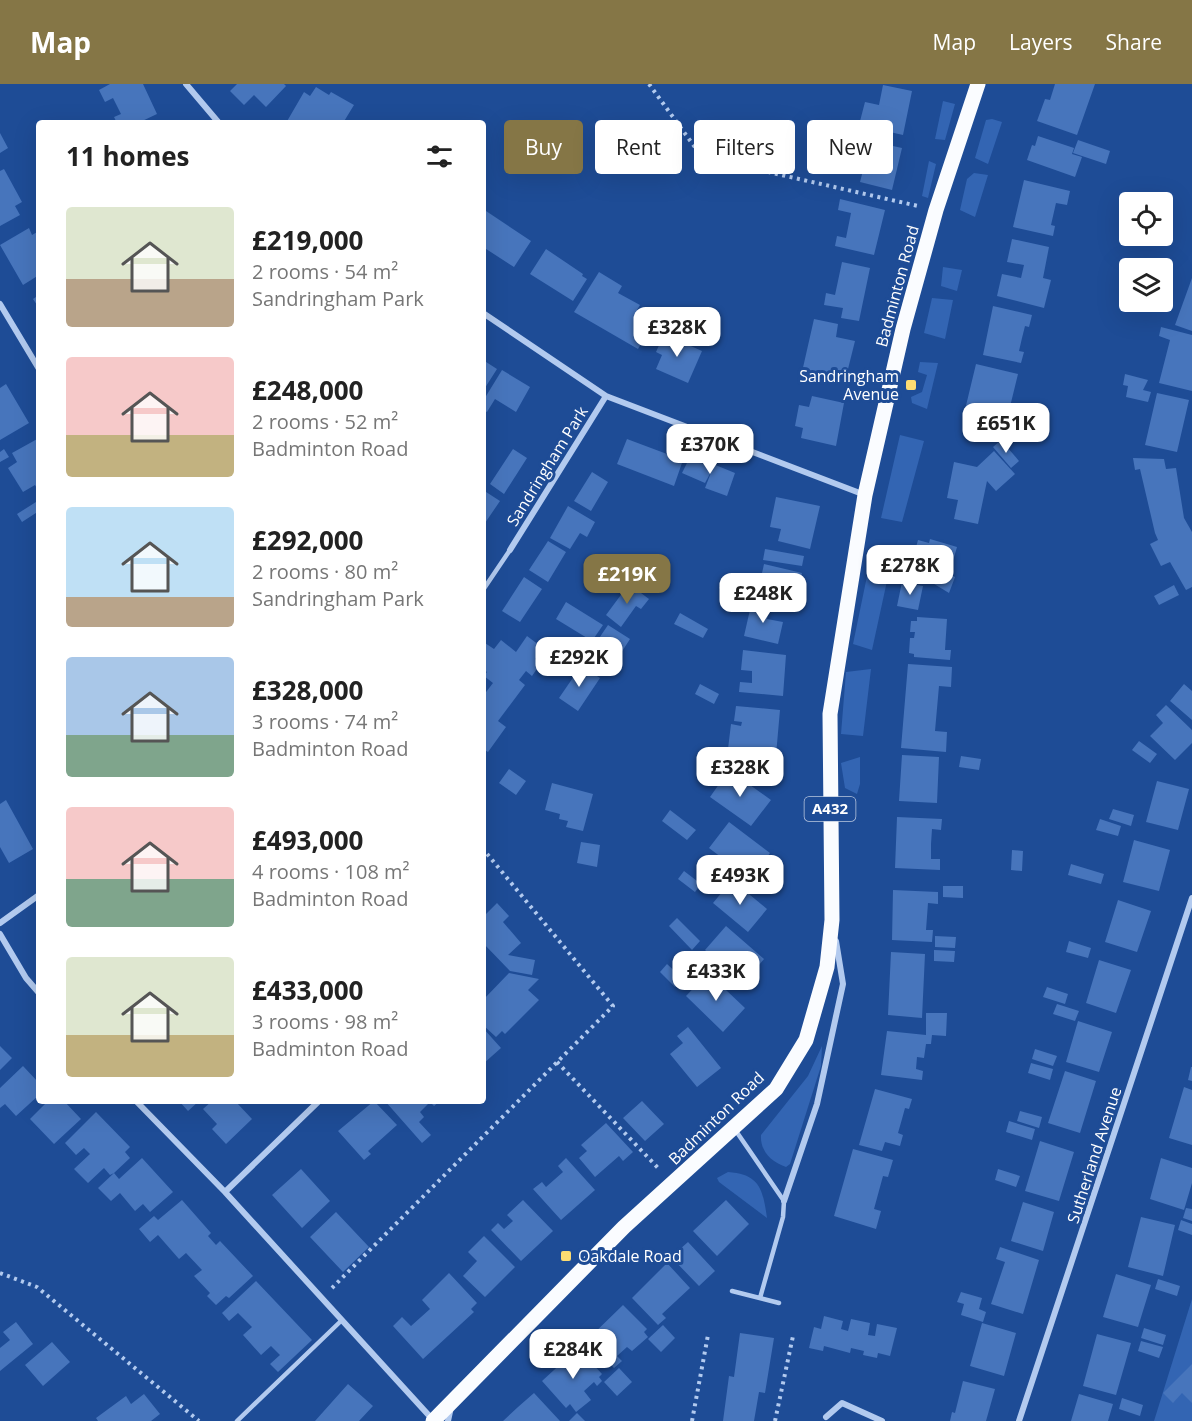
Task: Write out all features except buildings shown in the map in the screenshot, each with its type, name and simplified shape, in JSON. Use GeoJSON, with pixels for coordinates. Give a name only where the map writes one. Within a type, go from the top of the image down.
{"type":"FeatureCollection","features":[{"type":"Feature","properties":{"kind":"main road","name":"Badminton Road"},"geometry":{"type":"LineString","coordinates":[[434,1421],[624,1227],[776,1089],[806,1040],[827,967],[832,920],[830,714],[865,495],[903,329],[936,210],[978,84]]}},
{"type":"Feature","properties":{"kind":"street"},"geometry":{"type":"LineString","coordinates":[[186,84],[216,120]]}},
{"type":"Feature","properties":{"kind":"street"},"geometry":{"type":"LineString","coordinates":[[0,304],[36,364]]}},
{"type":"Feature","properties":{"kind":"street"},"geometry":{"type":"LineString","coordinates":[[486,315],[606,396],[865,495]]}},
{"type":"Feature","properties":{"kind":"street","name":"Sandringham Park"},"geometry":{"type":"LineString","coordinates":[[510,550],[606,396]]}},
{"type":"Feature","properties":{"kind":"street"},"geometry":{"type":"LineString","coordinates":[[0,923],[36,897]]}},
{"type":"Feature","properties":{"kind":"street","name":"Sutherland Avenue"},"geometry":{"type":"LineString","coordinates":[[1019,1421],[1192,898]]}},
{"type":"Feature","properties":{"kind":"street"},"geometry":{"type":"LineString","coordinates":[[784,1201],[817,1104],[843,984],[832,920]]}},
{"type":"Feature","properties":{"kind":"street"},"geometry":{"type":"LineString","coordinates":[[0,934],[26,978],[36,990]]}},
{"type":"Feature","properties":{"kind":"street"},"geometry":{"type":"LineString","coordinates":[[139,1104],[225,1192],[434,1421]]}},
{"type":"Feature","properties":{"kind":"street"},"geometry":{"type":"LineString","coordinates":[[225,1192],[316,1104]]}},
{"type":"Feature","properties":{"kind":"street"},"geometry":{"type":"LineString","coordinates":[[448,1421],[451,1403]]}},
{"type":"Feature","properties":{"kind":"street"},"geometry":{"type":"LineString","coordinates":[[826,1417],[842,1403],[882,1421]]}},
{"type":"Feature","properties":{"kind":"lane"},"geometry":{"type":"LineString","coordinates":[[486,586],[510,550]]}},
{"type":"Feature","properties":{"kind":"lane"},"geometry":{"type":"LineString","coordinates":[[734,1128],[784,1201],[783,1217],[760,1298]]}},
{"type":"Feature","properties":{"kind":"lane"},"geometry":{"type":"LineString","coordinates":[[732,1291],[779,1303]]}},
{"type":"Feature","properties":{"kind":"lane"},"geometry":{"type":"LineString","coordinates":[[237,1421],[342,1320]]}},
{"type":"Feature","properties":{"kind":"path"},"geometry":{"type":"LineString","coordinates":[[649,84],[702,157],[936,210]]}},
{"type":"Feature","properties":{"kind":"path"},"geometry":{"type":"LineString","coordinates":[[322,1298],[613,1006],[486,853]]}},
{"type":"Feature","properties":{"kind":"path"},"geometry":{"type":"LineString","coordinates":[[557,1062],[674,1183]]}},
{"type":"Feature","properties":{"kind":"path"},"geometry":{"type":"LineString","coordinates":[[0,1273],[37,1287],[200,1421]]}},
{"type":"Feature","properties":{"kind":"path"},"geometry":{"type":"LineString","coordinates":[[692,1421],[708,1335]]}},
{"type":"Feature","properties":{"kind":"path"},"geometry":{"type":"LineString","coordinates":[[775,1421],[793,1336]]}},
{"type":"Feature","properties":{"kind":"shaded area"},"geometry":{"type":"Polygon","coordinates":[[[943,101],[955,104],[945,140],[935,139],[943,101]]]}},
{"type":"Feature","properties":{"kind":"shaded area"},"geometry":{"type":"Polygon","coordinates":[[[986,120],[1002,122],[988,164],[975,158],[986,120]]]}},
{"type":"Feature","properties":{"kind":"shaded area"},"geometry":{"type":"Polygon","coordinates":[[[929,161],[936,164],[928,198],[922,196],[929,161]]]}},
{"type":"Feature","properties":{"kind":"shaded area"},"geometry":{"type":"Polygon","coordinates":[[[974,173],[988,175],[975,217],[960,210],[967,179],[974,173]]]}},
{"type":"Feature","properties":{"kind":"shaded area"},"geometry":{"type":"Polygon","coordinates":[[[943,267],[962,270],[957,291],[941,286],[943,267]]]}},
{"type":"Feature","properties":{"kind":"shaded area"},"geometry":{"type":"Polygon","coordinates":[[[932,298],[953,300],[945,339],[924,333],[932,298]]]}},
{"type":"Feature","properties":{"kind":"shaded area"},"geometry":{"type":"Polygon","coordinates":[[[920,362],[938,363],[927,409],[912,403],[911,397],[922,392],[927,375],[918,372],[920,362]]]}},
{"type":"Feature","properties":{"kind":"shaded area"},"geometry":{"type":"Polygon","coordinates":[[[900,435],[924,441],[902,522],[881,518],[900,435]]]}},
{"type":"Feature","properties":{"kind":"shaded area"},"geometry":{"type":"Polygon","coordinates":[[[872,552],[892,558],[872,650],[853,644],[872,552]]]}},
{"type":"Feature","properties":{"kind":"shaded area"},"geometry":{"type":"Polygon","coordinates":[[[871,669],[863,736],[841,734],[846,672],[871,669]]]}},
{"type":"Feature","properties":{"kind":"shaded area"},"geometry":{"type":"Polygon","coordinates":[[[860,757],[860,784],[857,794],[845,788],[841,763],[860,757]]]}},
{"type":"Feature","properties":{"kind":"shaded area"},"geometry":{"type":"Polygon","coordinates":[[[822,1046],[821,1066],[790,1164],[786,1167],[768,1155],[762,1146],[761,1135],[808,1076],[822,1046]]]}},
{"type":"Feature","properties":{"kind":"shaded area"},"geometry":{"type":"Polygon","coordinates":[[[728,1172],[747,1176],[758,1185],[764,1199],[767,1218],[719,1182],[717,1178],[728,1172]]]}},
{"type":"Feature","properties":{"kind":"shaded area"},"geometry":{"type":"Polygon","coordinates":[[[1192,1299],[1192,1421],[1154,1421],[1192,1299]]]}},
{"type":"Feature","properties":{"kind":"place","name":"Sandringham Avenue"},"geometry":{"type":"Point","coordinates":[911,385]}},
{"type":"Feature","properties":{"kind":"place","name":"Oakdale Road"},"geometry":{"type":"Point","coordinates":[566,1256]}}]}
